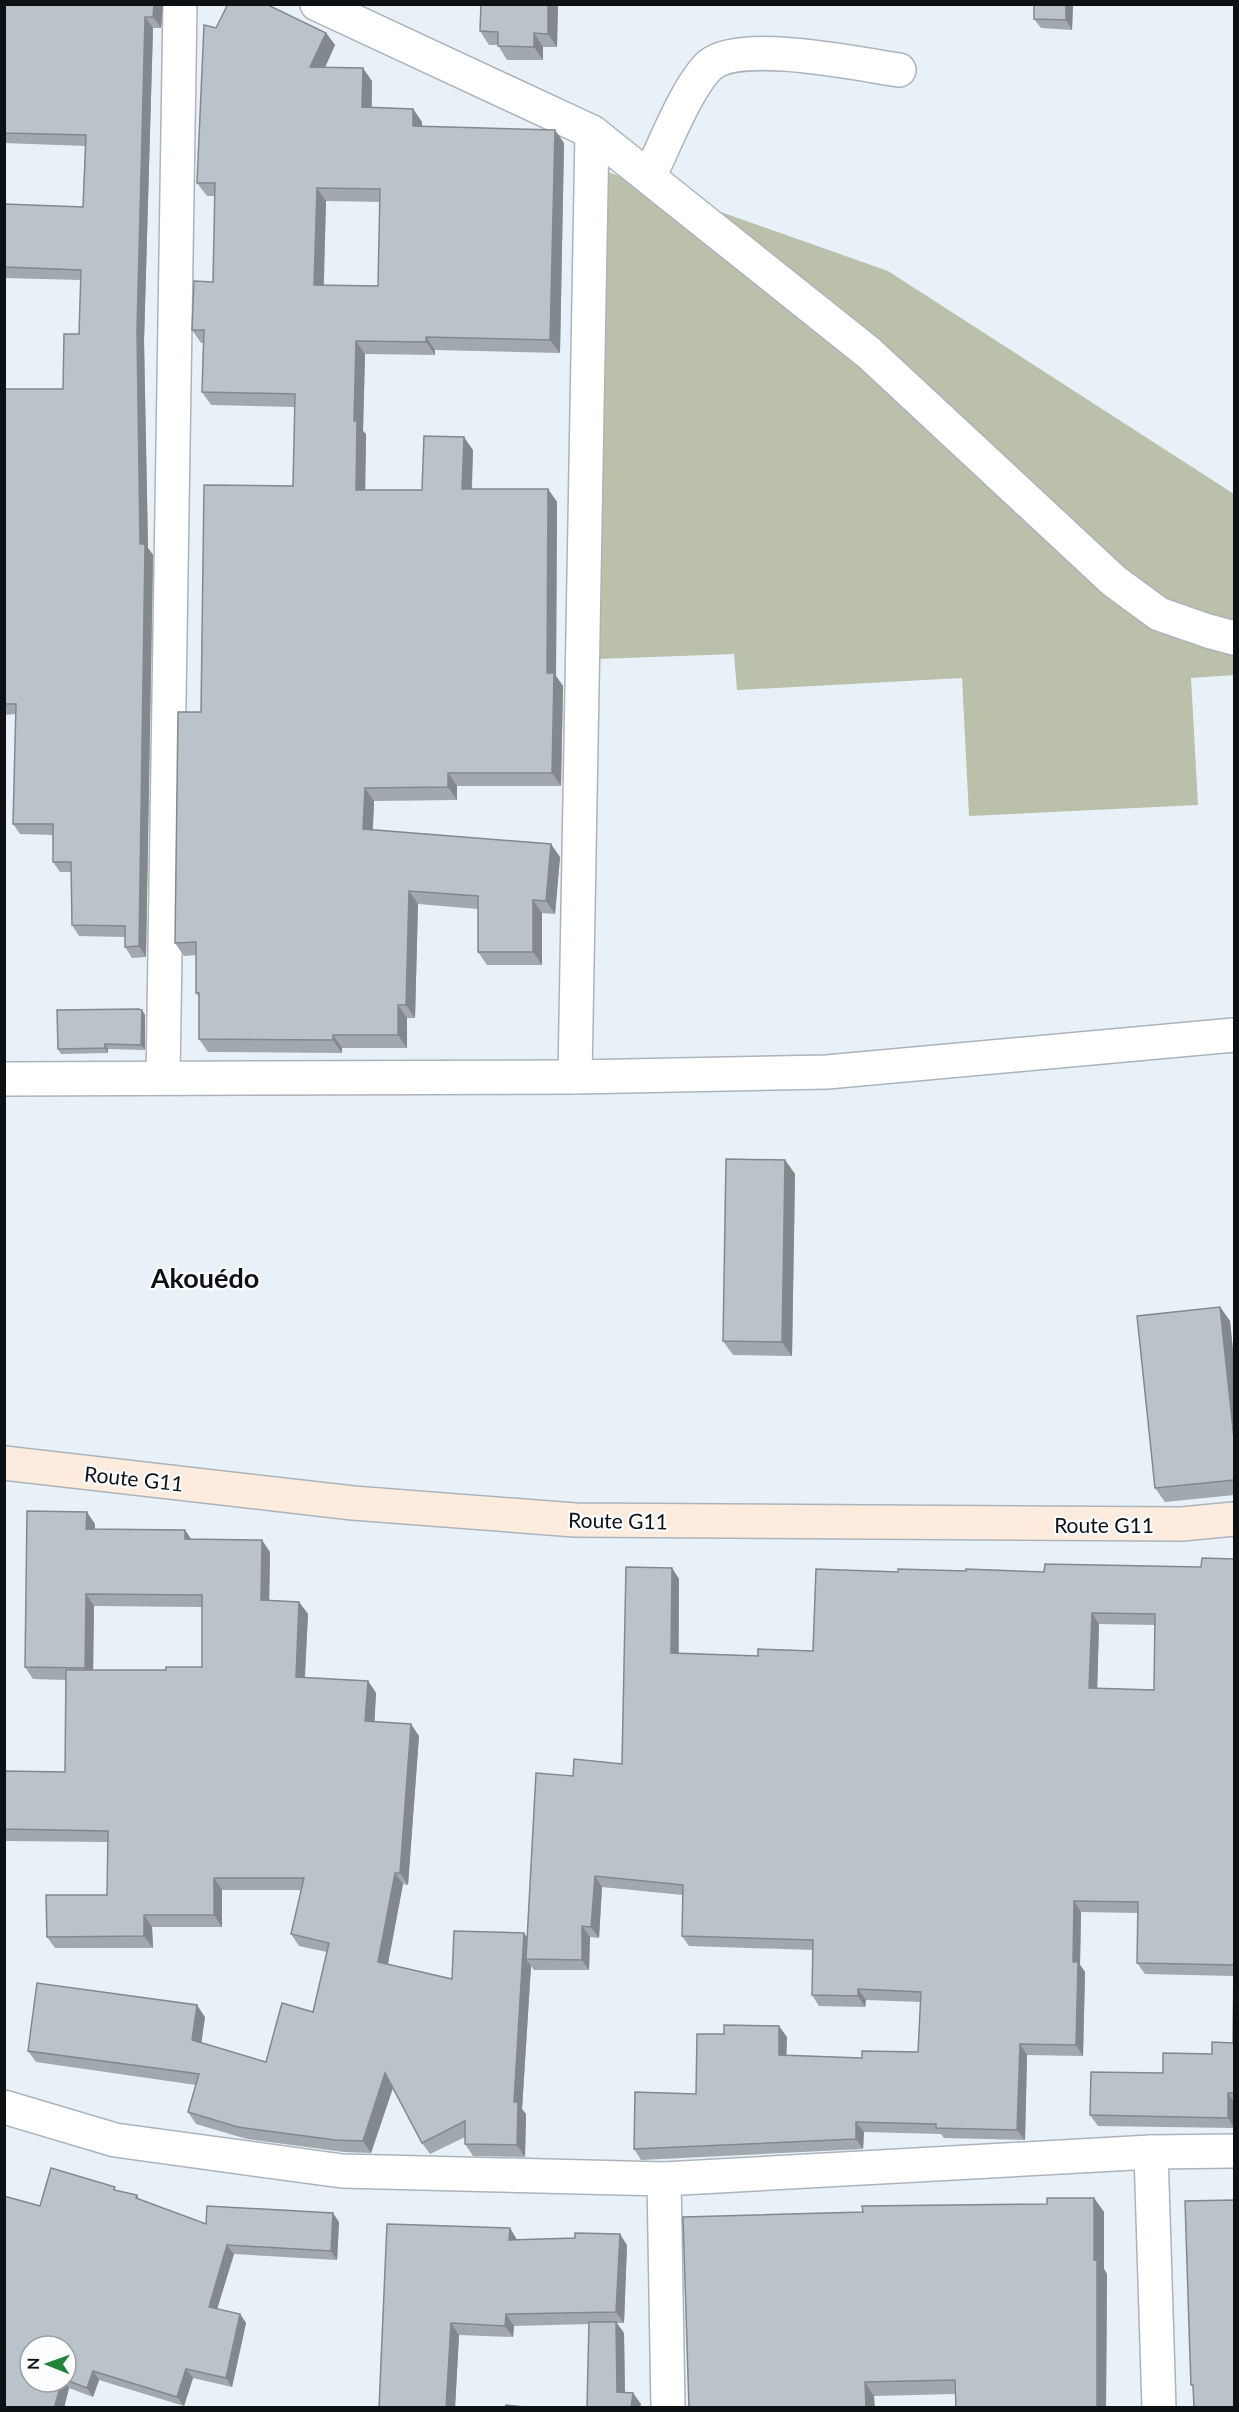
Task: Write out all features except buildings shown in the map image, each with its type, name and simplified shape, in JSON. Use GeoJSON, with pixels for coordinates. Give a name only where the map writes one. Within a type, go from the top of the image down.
{"type":"FeatureCollection","features":[{"type":"Feature","properties":{"kind":"street"},"geometry":{"type":"LineString","coordinates":[[163,1077],[180,4]]}},
{"type":"Feature","properties":{"kind":"street"},"geometry":{"type":"LineString","coordinates":[[319,5],[592,132],[869,353],[1114,581],[1159,614],[1234,638]]}},
{"type":"Feature","properties":{"kind":"street"},"geometry":{"type":"LineString","coordinates":[[649,177],[695,82],[712,64],[734,54],[766,52],[898,70]]}},
{"type":"Feature","properties":{"kind":"street"},"geometry":{"type":"LineString","coordinates":[[575,1077],[592,132]]}},
{"type":"Feature","properties":{"kind":"street"},"geometry":{"type":"LineString","coordinates":[[4,1079],[575,1077],[827,1072],[1234,1035]]}},
{"type":"Feature","properties":{"kind":"street","name":"Route G11"},"geometry":{"type":"LineString","coordinates":[[4,1463],[353,1503],[575,1520],[1182,1524],[1234,1519]]}},
{"type":"Feature","properties":{"kind":"street"},"geometry":{"type":"LineString","coordinates":[[4,2107],[115,2140],[342,2171],[664,2179],[1151,2152],[1234,2151]]}},
{"type":"Feature","properties":{"kind":"street"},"geometry":{"type":"LineString","coordinates":[[1151,2152],[1159,2408]]}},
{"type":"Feature","properties":{"kind":"street"},"geometry":{"type":"LineString","coordinates":[[664,2179],[668,2408]]}},
{"type":"Feature","properties":{"kind":"green space"},"geometry":{"type":"Polygon","coordinates":[[[594,167],[888,271],[1234,494],[1234,675],[1191,678],[1198,805],[969,816],[962,678],[737,690],[734,654],[598,659],[594,167]]]}},
{"type":"Feature","properties":{"kind":"district","name":"Akouédo"},"geometry":{"type":"Point","coordinates":[205,1277]}}]}
